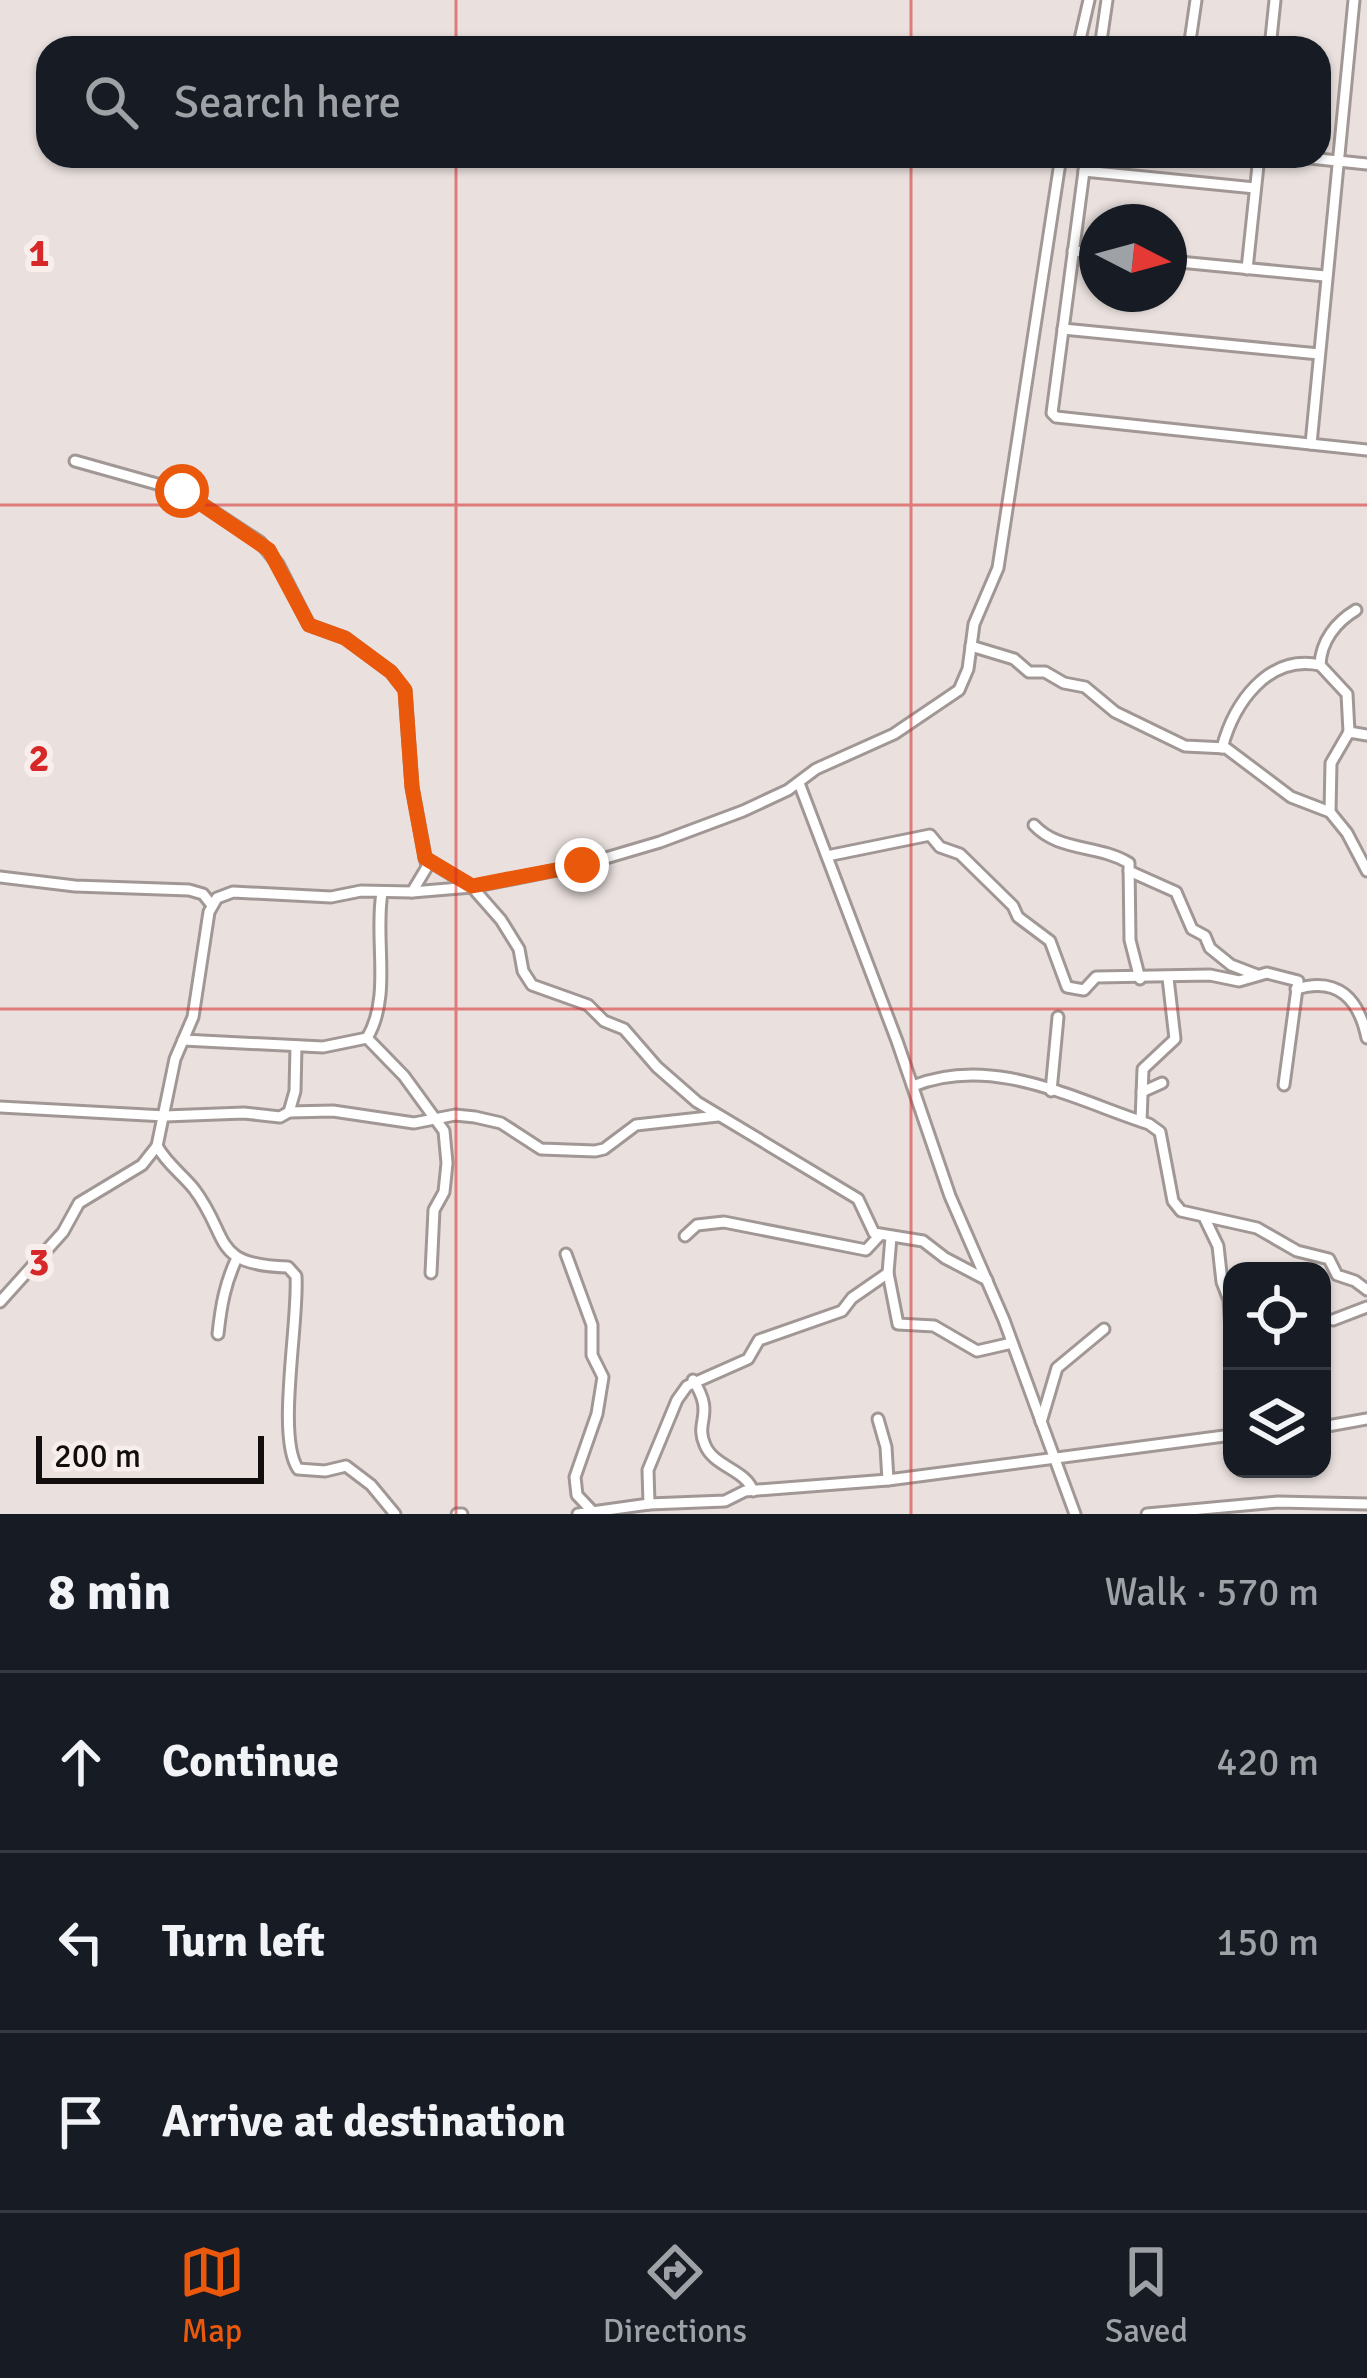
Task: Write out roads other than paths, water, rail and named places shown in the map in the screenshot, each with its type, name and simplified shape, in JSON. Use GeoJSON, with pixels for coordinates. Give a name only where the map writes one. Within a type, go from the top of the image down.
{"type":"FeatureCollection","features":[{"type":"Feature","properties":{"kind":"street"},"geometry":{"type":"LineString","coordinates":[[1081,36],[1089,0]]}},
{"type":"Feature","properties":{"kind":"street"},"geometry":{"type":"LineString","coordinates":[[1102,36],[1107,0]]}},
{"type":"Feature","properties":{"kind":"street"},"geometry":{"type":"LineString","coordinates":[[1191,36],[1196,0]]}},
{"type":"Feature","properties":{"kind":"street"},"geometry":{"type":"LineString","coordinates":[[1271,36],[1275,0]]}},
{"type":"Feature","properties":{"kind":"street"},"geometry":{"type":"LineString","coordinates":[[1311,444],[1354,0]]}},
{"type":"Feature","properties":{"kind":"street"},"geometry":{"type":"LineString","coordinates":[[1331,160],[1367,164]]}},
{"type":"Feature","properties":{"kind":"street"},"geometry":{"type":"LineString","coordinates":[[212,904],[233,892],[331,897],[361,891],[472,886],[548,873],[660,842],[743,811],[799,783],[816,769],[894,734],[954,694],[968,669],[974,623],[996,581],[1059,168]]}},
{"type":"Feature","properties":{"kind":"street"},"geometry":{"type":"LineString","coordinates":[[1084,168],[1051,406],[1056,417],[1367,450]]}},
{"type":"Feature","properties":{"kind":"street"},"geometry":{"type":"LineString","coordinates":[[1247,269],[1258,168]]}},
{"type":"Feature","properties":{"kind":"street"},"geometry":{"type":"LineString","coordinates":[[1084,171],[1256,188]]}},
{"type":"Feature","properties":{"kind":"street"},"geometry":{"type":"LineString","coordinates":[[1073,251],[1079,252]]}},
{"type":"Feature","properties":{"kind":"street"},"geometry":{"type":"LineString","coordinates":[[1187,263],[1325,275]]}},
{"type":"Feature","properties":{"kind":"street"},"geometry":{"type":"LineString","coordinates":[[1063,329],[1318,354]]}},
{"type":"Feature","properties":{"kind":"street"},"geometry":{"type":"LineString","coordinates":[[75,460],[182,491],[260,542],[278,564],[309,625],[345,638],[400,683],[407,698],[412,787],[427,872],[412,892]]}},
{"type":"Feature","properties":{"kind":"street"},"geometry":{"type":"LineString","coordinates":[[1320,664],[1322,644],[1342,618],[1356,610]]}},
{"type":"Feature","properties":{"kind":"street"},"geometry":{"type":"LineString","coordinates":[[970,646],[1014,659],[1029,671],[1046,672],[1064,683],[1088,688],[1115,712],[1185,746],[1222,748],[1291,797],[1330,812],[1367,871]]}},
{"type":"Feature","properties":{"kind":"street"},"geometry":{"type":"LineString","coordinates":[[1222,748],[1244,697],[1258,682],[1290,663],[1320,664],[1347,694],[1349,732],[1331,763],[1330,812]]}},
{"type":"Feature","properties":{"kind":"street"},"geometry":{"type":"LineString","coordinates":[[1349,732],[1367,735]]}},
{"type":"Feature","properties":{"kind":"street"},"geometry":{"type":"LineString","coordinates":[[799,783],[950,1196],[1012,1343],[1075,1514]]}},
{"type":"Feature","properties":{"kind":"street"},"geometry":{"type":"LineString","coordinates":[[1034,825],[1049,841],[1125,860],[1130,940],[1140,979]]}},
{"type":"Feature","properties":{"kind":"street"},"geometry":{"type":"LineString","coordinates":[[826,856],[930,835],[940,847],[960,854],[1018,917],[1050,941],[1067,987],[1084,990],[1096,977],[1202,976],[1239,981],[1267,973],[1298,981],[1284,1085]]}},
{"type":"Feature","properties":{"kind":"street"},"geometry":{"type":"LineString","coordinates":[[425,858],[472,886],[519,949],[532,985],[588,1005],[600,1018],[624,1029],[657,1067],[718,1116],[756,1134],[858,1199],[872,1230],[923,1241],[987,1280]]}},
{"type":"Feature","properties":{"kind":"street"},"geometry":{"type":"LineString","coordinates":[[1129,871],[1176,892],[1192,928],[1205,936],[1211,949],[1257,975]]}},
{"type":"Feature","properties":{"kind":"street"},"geometry":{"type":"LineString","coordinates":[[0,877],[75,886],[196,891],[212,904]]}},
{"type":"Feature","properties":{"kind":"street"},"geometry":{"type":"LineString","coordinates":[[367,1038],[380,990],[382,893]]}},
{"type":"Feature","properties":{"kind":"street"},"geometry":{"type":"LineString","coordinates":[[0,1302],[63,1232],[79,1203],[142,1165],[157,1146],[172,1068],[193,1017],[212,904]]}},
{"type":"Feature","properties":{"kind":"street"},"geometry":{"type":"LineString","coordinates":[[1202,976],[1211,949]]}},
{"type":"Feature","properties":{"kind":"street"},"geometry":{"type":"LineString","coordinates":[[1141,1121],[1143,1069],[1175,1039],[1168,978]]}},
{"type":"Feature","properties":{"kind":"street"},"geometry":{"type":"LineString","coordinates":[[1296,989],[1323,984],[1340,991],[1359,1011],[1367,1038]]}},
{"type":"Feature","properties":{"kind":"street"},"geometry":{"type":"LineString","coordinates":[[1051,1091],[1058,1017]]}},
{"type":"Feature","properties":{"kind":"street"},"geometry":{"type":"LineString","coordinates":[[183,1040],[323,1047],[367,1038]]}},
{"type":"Feature","properties":{"kind":"street"},"geometry":{"type":"LineString","coordinates":[[367,1038],[404,1076],[444,1131],[447,1162],[444,1192],[434,1210],[431,1274]]}},
{"type":"Feature","properties":{"kind":"street"},"geometry":{"type":"LineString","coordinates":[[289,1112],[295,1091],[296,1046]]}},
{"type":"Feature","properties":{"kind":"street"},"geometry":{"type":"LineString","coordinates":[[913,1086],[935,1078],[987,1073],[1141,1121],[1160,1132],[1176,1207],[1204,1218],[1257,1228],[1298,1251],[1319,1254],[1329,1259],[1337,1276],[1355,1280],[1367,1290]]}},
{"type":"Feature","properties":{"kind":"street"},"geometry":{"type":"LineString","coordinates":[[1142,1092],[1162,1083]]}},
{"type":"Feature","properties":{"kind":"street"},"geometry":{"type":"LineString","coordinates":[[0,1107],[165,1116],[244,1113],[280,1117],[289,1112],[333,1111],[414,1123],[455,1115],[496,1121],[541,1150],[595,1151],[636,1125],[718,1116]]}},
{"type":"Feature","properties":{"kind":"street"},"geometry":{"type":"LineString","coordinates":[[157,1146],[168,1167],[193,1187],[217,1234],[236,1258],[261,1267],[288,1267],[296,1276],[291,1459],[307,1472],[346,1466],[371,1485],[395,1514]]}},
{"type":"Feature","properties":{"kind":"street"},"geometry":{"type":"LineString","coordinates":[[1204,1218],[1215,1233],[1223,1285]]}},
{"type":"Feature","properties":{"kind":"street"},"geometry":{"type":"LineString","coordinates":[[685,1236],[697,1225],[724,1222],[866,1250],[886,1236]]}},
{"type":"Feature","properties":{"kind":"street"},"geometry":{"type":"LineString","coordinates":[[886,1236],[898,1324],[934,1326],[977,1351],[1012,1343]]}},
{"type":"Feature","properties":{"kind":"street"},"geometry":{"type":"LineString","coordinates":[[566,1254],[592,1325],[592,1355],[603,1377],[597,1414],[575,1478],[577,1496],[594,1513]]}},
{"type":"Feature","properties":{"kind":"street"},"geometry":{"type":"LineString","coordinates":[[218,1334],[223,1292],[236,1258]]}},
{"type":"Feature","properties":{"kind":"street"},"geometry":{"type":"LineString","coordinates":[[645,1501],[648,1470],[677,1400],[693,1381],[748,1359],[759,1340],[842,1311],[852,1298],[888,1273]]}},
{"type":"Feature","properties":{"kind":"street"},"geometry":{"type":"LineString","coordinates":[[1333,1320],[1367,1307]]}},
{"type":"Feature","properties":{"kind":"street"},"geometry":{"type":"LineString","coordinates":[[1041,1422],[1057,1368],[1104,1329]]}},
{"type":"Feature","properties":{"kind":"street"},"geometry":{"type":"LineString","coordinates":[[693,1381],[706,1406],[703,1437],[708,1452],[748,1480],[753,1491]]}},
{"type":"Feature","properties":{"kind":"street"},"geometry":{"type":"LineString","coordinates":[[878,1419],[888,1480]]}},
{"type":"Feature","properties":{"kind":"street"},"geometry":{"type":"LineString","coordinates":[[1331,1425],[1367,1419]]}},
{"type":"Feature","properties":{"kind":"street"},"geometry":{"type":"LineString","coordinates":[[578,1514],[645,1501],[725,1502],[753,1491],[888,1480],[1223,1436]]}},
{"type":"Feature","properties":{"kind":"street"},"geometry":{"type":"LineString","coordinates":[[1147,1514],[1278,1502],[1367,1504]]}}]}
